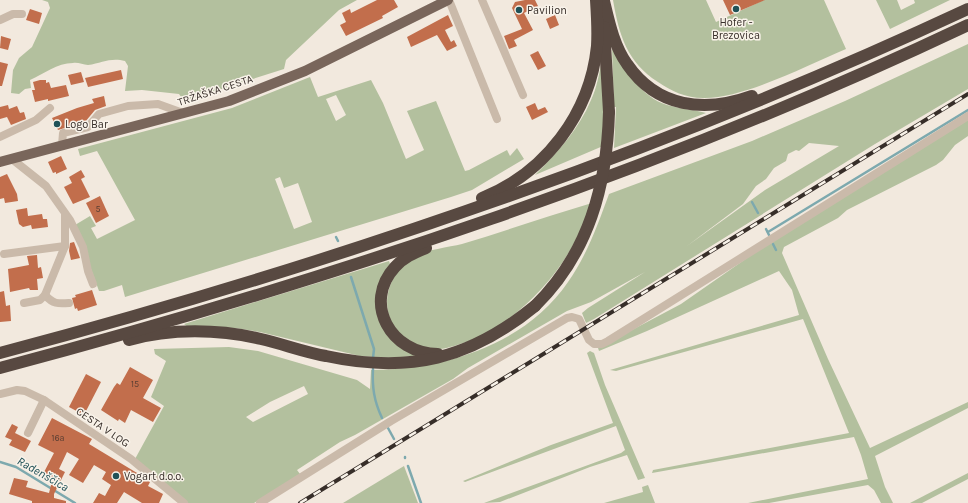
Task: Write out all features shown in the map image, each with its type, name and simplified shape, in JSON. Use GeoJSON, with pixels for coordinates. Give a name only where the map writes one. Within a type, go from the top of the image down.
{"type":"FeatureCollection","features":[{"type":"Feature","properties":{"kind":"highway"},"geometry":{"type":"LineString","coordinates":[[84,346],[96,347],[151,336],[193,332],[234,334],[261,339],[326,356],[372,363],[415,363],[455,353],[493,336],[513,324],[535,306],[552,288],[569,266],[591,222],[599,195],[605,168],[609,112],[604,30],[600,0]]}},
{"type":"Feature","properties":{"kind":"highway"},"geometry":{"type":"LineString","coordinates":[[600,0],[616,44],[626,64],[646,85],[667,98],[688,104],[710,106],[738,101],[781,84],[801,83]]}},
{"type":"Feature","properties":{"kind":"highway"},"geometry":{"type":"LineString","coordinates":[[446,218],[458,207],[496,192],[521,177],[545,157],[571,124],[585,96],[595,58],[600,0]]}},
{"type":"Feature","properties":{"kind":"highway"},"geometry":{"type":"LineString","coordinates":[[0,353],[183,302],[446,218],[634,150],[801,83],[968,9]]}},
{"type":"Feature","properties":{"kind":"highway"},"geometry":{"type":"LineString","coordinates":[[0,368],[84,346],[255,296],[460,229],[564,193],[698,142],[853,77],[968,25]]}},
{"type":"Feature","properties":{"kind":"highway"},"geometry":{"type":"LineString","coordinates":[[455,353],[427,354],[404,345],[387,326],[384,317],[382,300],[385,282],[389,274],[400,262],[414,252],[445,241],[460,229]]}},
{"type":"Feature","properties":{"kind":"main road","name":"TRŽAŠKA CESTA"},"geometry":{"type":"LineString","coordinates":[[1,160],[12,159],[229,101],[305,71],[448,0]]}},
{"type":"Feature","properties":{"kind":"street"},"geometry":{"type":"LineString","coordinates":[[448,0],[497,119]]}},
{"type":"Feature","properties":{"kind":"street"},"geometry":{"type":"LineString","coordinates":[[482,0],[523,95]]}},
{"type":"Feature","properties":{"kind":"street"},"geometry":{"type":"LineString","coordinates":[[0,20],[13,14],[22,14]]}},
{"type":"Feature","properties":{"kind":"street"},"geometry":{"type":"LineString","coordinates":[[62,145],[63,133],[88,127],[99,114],[128,106],[158,104],[183,113]]}},
{"type":"Feature","properties":{"kind":"street"},"geometry":{"type":"LineString","coordinates":[[0,137],[36,120],[50,108]]}},
{"type":"Feature","properties":{"kind":"street"},"geometry":{"type":"LineString","coordinates":[[260,503],[391,420],[567,318],[572,316],[579,319],[592,343],[602,344],[968,116]]}},
{"type":"Feature","properties":{"kind":"street"},"geometry":{"type":"LineString","coordinates":[[12,159],[46,186],[54,197],[75,230],[83,247],[88,271],[93,284]]}},
{"type":"Feature","properties":{"kind":"street"},"geometry":{"type":"LineString","coordinates":[[24,303],[40,300],[45,295],[64,246],[65,215]]}},
{"type":"Feature","properties":{"kind":"street"},"geometry":{"type":"LineString","coordinates":[[4,254],[64,246]]}},
{"type":"Feature","properties":{"kind":"street"},"geometry":{"type":"LineString","coordinates":[[45,295],[50,301],[56,304],[69,303]]}},
{"type":"Feature","properties":{"kind":"street","name":"CESTA V LOG"},"geometry":{"type":"LineString","coordinates":[[0,394],[17,390],[25,391],[44,400],[131,459],[184,503]]}},
{"type":"Feature","properties":{"kind":"street"},"geometry":{"type":"LineString","coordinates":[[28,433],[44,400]]}},
{"type":"Feature","properties":{"kind":"green space"},"geometry":{"type":"Polygon","coordinates":[[[42,0],[357,0],[339,10],[286,60],[284,69],[184,101],[179,94],[142,90],[125,91],[128,66],[125,61],[120,60],[88,65],[67,63],[51,69],[30,80],[31,88],[25,89],[19,94],[11,93],[13,70],[19,58],[32,47],[50,8],[48,2],[42,0]]]}},
{"type":"Feature","properties":{"kind":"green space"},"geometry":{"type":"Polygon","coordinates":[[[613,0],[706,0],[716,22],[764,0],[824,0],[846,49],[795,72],[737,93],[719,97],[691,97],[673,91],[647,74],[639,66],[626,47],[618,25],[613,0]]]}},
{"type":"Feature","properties":{"kind":"green space"},"geometry":{"type":"Polygon","coordinates":[[[876,0],[897,0],[901,10],[915,3],[914,0],[950,0],[890,29],[876,0]]]}},
{"type":"Feature","properties":{"kind":"green space"},"geometry":{"type":"Polygon","coordinates":[[[968,44],[968,89],[875,144],[594,319],[586,323],[582,313],[645,272],[591,302],[567,311],[468,368],[453,379],[340,442],[297,470],[300,474],[254,503],[187,503],[135,459],[164,406],[151,397],[166,361],[155,354],[154,349],[229,347],[258,351],[357,380],[370,389],[371,370],[399,369],[427,365],[455,358],[481,349],[506,337],[529,322],[550,304],[575,272],[596,228],[609,194],[752,141],[845,101],[968,44]],[[809,143],[799,151],[796,150],[788,154],[786,161],[774,168],[766,179],[756,186],[743,204],[687,246],[765,190],[839,146],[809,143]],[[304,386],[270,402],[246,417],[253,422],[308,394],[304,386]]]}},
{"type":"Feature","properties":{"kind":"green space"},"geometry":{"type":"Polygon","coordinates":[[[612,48],[635,82],[649,96],[677,108],[706,113],[614,148],[616,107],[614,107],[612,48]]]}},
{"type":"Feature","properties":{"kind":"green space"},"geometry":{"type":"Polygon","coordinates":[[[604,60],[603,146],[535,175],[574,131],[586,111],[596,86],[602,61],[604,60]]]}},
{"type":"Feature","properties":{"kind":"green space"},"geometry":{"type":"Polygon","coordinates":[[[310,77],[318,97],[371,80],[383,103],[406,159],[424,150],[407,111],[436,101],[465,171],[507,150],[510,156],[517,148],[524,159],[472,190],[451,197],[125,297],[122,285],[104,291],[99,291],[75,225],[90,216],[96,226],[91,228],[97,239],[135,220],[97,151],[80,156],[78,149],[232,108],[310,77]],[[336,95],[326,99],[336,121],[346,115],[336,95]],[[280,177],[275,179],[294,229],[312,222],[298,183],[284,188],[280,177]]]}},
{"type":"Feature","properties":{"kind":"green space"},"geometry":{"type":"Polygon","coordinates":[[[968,120],[968,136],[955,145],[943,160],[936,165],[847,210],[838,218],[784,247],[782,253],[828,359],[870,448],[968,402],[968,408],[875,456],[885,487],[893,503],[881,503],[874,490],[868,485],[769,503],[748,503],[868,479],[854,437],[652,473],[653,470],[849,433],[803,319],[616,371],[610,370],[799,315],[792,290],[779,271],[647,331],[599,351],[598,348],[681,304],[770,242],[968,120]]]}},
{"type":"Feature","properties":{"kind":"green space"},"geometry":{"type":"Polygon","coordinates":[[[592,203],[575,242],[551,277],[525,306],[494,329],[460,344],[444,348],[428,349],[411,343],[399,333],[391,322],[387,308],[388,294],[393,280],[402,267],[415,256],[431,250],[462,244],[592,203]]]}},
{"type":"Feature","properties":{"kind":"green space"},"geometry":{"type":"Polygon","coordinates":[[[389,261],[390,264],[378,308],[415,356],[388,358],[360,356],[260,332],[235,328],[188,327],[184,324],[389,261]]]}},
{"type":"Feature","properties":{"kind":"green space"},"geometry":{"type":"Polygon","coordinates":[[[590,351],[594,353],[605,385],[645,478],[638,480],[627,455],[590,467],[500,502],[484,503],[621,453],[625,450],[616,426],[465,482],[463,481],[551,445],[613,423],[587,353],[590,351]]]}},
{"type":"Feature","properties":{"kind":"green space"},"geometry":{"type":"Polygon","coordinates":[[[404,466],[418,503],[343,503],[404,466]]]}},
{"type":"Feature","properties":{"kind":"green space"},"geometry":{"type":"Polygon","coordinates":[[[968,473],[968,479],[922,503],[910,503],[968,473]]]}},
{"type":"Feature","properties":{"kind":"green space"},"geometry":{"type":"Polygon","coordinates":[[[648,485],[655,503],[604,503],[643,492],[642,487],[648,485]]]}},
{"type":"Feature","properties":{"kind":"building"},"geometry":{"type":"Polygon","coordinates":[[[377,0],[394,0],[398,7],[382,16],[383,18],[346,36],[340,25],[346,22],[342,13],[350,9],[351,13],[377,0]]]}},
{"type":"Feature","properties":{"kind":"building"},"geometry":{"type":"Polygon","coordinates":[[[535,0],[538,6],[524,13],[533,30],[514,40],[517,46],[509,49],[504,36],[522,29],[512,8],[515,2],[535,0]]]}},
{"type":"Feature","properties":{"kind":"building","name":"Hofer - Brezovica"},"geometry":{"type":"Polygon","coordinates":[[[723,0],[765,0],[730,15],[723,0]]]}},
{"type":"Feature","properties":{"kind":"building"},"geometry":{"type":"Polygon","coordinates":[[[30,9],[42,13],[39,24],[26,20],[30,9]]]}},
{"type":"Feature","properties":{"kind":"building"},"geometry":{"type":"Polygon","coordinates":[[[448,15],[453,26],[445,30],[451,42],[454,40],[457,46],[447,51],[437,35],[411,47],[407,37],[448,15]]]}},
{"type":"Feature","properties":{"kind":"building"},"geometry":{"type":"Polygon","coordinates":[[[555,15],[559,25],[550,29],[546,19],[555,15]]]}},
{"type":"Feature","properties":{"kind":"building"},"geometry":{"type":"Polygon","coordinates":[[[1,36],[11,39],[8,50],[0,48],[1,36]]]}},
{"type":"Feature","properties":{"kind":"building"},"geometry":{"type":"Polygon","coordinates":[[[538,51],[546,66],[538,70],[530,55],[538,51]]]}},
{"type":"Feature","properties":{"kind":"building"},"geometry":{"type":"Polygon","coordinates":[[[0,62],[8,64],[2,86],[0,86],[0,62]]]}},
{"type":"Feature","properties":{"kind":"building"},"geometry":{"type":"Polygon","coordinates":[[[121,70],[123,79],[88,87],[85,78],[121,70]]]}},
{"type":"Feature","properties":{"kind":"building"},"geometry":{"type":"Polygon","coordinates":[[[81,72],[84,82],[71,85],[68,75],[81,72]]]}},
{"type":"Feature","properties":{"kind":"building"},"geometry":{"type":"Polygon","coordinates":[[[46,80],[46,83],[49,82],[51,88],[66,85],[69,96],[48,101],[48,99],[35,102],[32,90],[35,90],[33,82],[46,80]]]}},
{"type":"Feature","properties":{"kind":"building"},"geometry":{"type":"Polygon","coordinates":[[[104,96],[106,106],[95,110],[85,122],[58,130],[52,118],[94,103],[92,99],[104,96]]]}},
{"type":"Feature","properties":{"kind":"building"},"geometry":{"type":"Polygon","coordinates":[[[535,103],[538,110],[545,107],[548,112],[532,120],[526,107],[535,103]]]}},
{"type":"Feature","properties":{"kind":"building"},"geometry":{"type":"Polygon","coordinates":[[[8,105],[9,109],[17,106],[20,113],[24,112],[26,119],[11,125],[7,117],[0,119],[0,107],[8,105]]]}},
{"type":"Feature","properties":{"kind":"building"},"geometry":{"type":"Polygon","coordinates":[[[61,156],[67,169],[56,174],[56,172],[53,173],[48,162],[61,156]]]}},
{"type":"Feature","properties":{"kind":"building"},"geometry":{"type":"Polygon","coordinates":[[[81,170],[85,177],[81,179],[90,197],[73,204],[64,187],[72,183],[69,177],[81,170]]]}},
{"type":"Feature","properties":{"kind":"building"},"geometry":{"type":"Polygon","coordinates":[[[7,174],[17,194],[18,201],[5,203],[4,198],[0,199],[0,177],[7,174]]]}},
{"type":"Feature","properties":{"kind":"building"},"geometry":{"type":"Polygon","coordinates":[[[100,196],[109,216],[96,223],[86,203],[100,196]]]}},
{"type":"Feature","properties":{"kind":"building"},"geometry":{"type":"Polygon","coordinates":[[[27,208],[28,216],[42,214],[43,219],[47,219],[48,227],[32,229],[31,225],[23,227],[19,224],[16,210],[27,208]]]}},
{"type":"Feature","properties":{"kind":"building"},"geometry":{"type":"Polygon","coordinates":[[[74,242],[80,258],[71,260],[69,251],[70,243],[74,242]]]}},
{"type":"Feature","properties":{"kind":"building"},"geometry":{"type":"Polygon","coordinates":[[[37,255],[38,268],[41,267],[43,278],[37,279],[38,290],[30,290],[29,288],[10,292],[8,269],[29,265],[27,256],[37,255]]]}},
{"type":"Feature","properties":{"kind":"building"},"geometry":{"type":"Polygon","coordinates":[[[92,290],[97,305],[78,311],[77,308],[75,309],[72,298],[76,297],[75,295],[92,290]]]}},
{"type":"Feature","properties":{"kind":"building"},"geometry":{"type":"Polygon","coordinates":[[[4,291],[6,306],[10,305],[11,321],[0,322],[0,292],[4,291]]]}},
{"type":"Feature","properties":{"kind":"building"},"geometry":{"type":"Polygon","coordinates":[[[130,367],[153,380],[143,398],[161,408],[153,422],[131,410],[125,423],[119,419],[118,421],[101,410],[114,387],[117,383],[120,385],[130,367]]]}},
{"type":"Feature","properties":{"kind":"building"},"geometry":{"type":"Polygon","coordinates":[[[86,374],[101,382],[84,415],[69,407],[86,374]]]}},
{"type":"Feature","properties":{"kind":"building"},"geometry":{"type":"Polygon","coordinates":[[[52,418],[92,439],[89,444],[147,479],[150,482],[148,486],[163,494],[159,503],[142,503],[124,492],[117,503],[93,503],[99,493],[105,496],[111,485],[102,479],[106,472],[94,465],[83,483],[69,475],[79,459],[67,452],[59,469],[65,472],[54,494],[54,498],[66,501],[66,503],[32,503],[32,501],[9,494],[14,478],[28,481],[26,487],[49,493],[52,481],[42,476],[54,453],[38,445],[52,418]]]}},
{"type":"Feature","properties":{"kind":"building"},"geometry":{"type":"Polygon","coordinates":[[[12,424],[18,427],[15,433],[31,441],[25,452],[9,445],[12,440],[5,437],[12,424]]]}},
{"type":"Feature","properties":{"kind":"waterway"},"geometry":{"type":"LineString","coordinates":[[768,232],[968,110]]}},
{"type":"Feature","properties":{"kind":"waterway"},"geometry":{"type":"LineString","coordinates":[[752,202],[758,213]]}},
{"type":"Feature","properties":{"kind":"waterway"},"geometry":{"type":"LineString","coordinates":[[766,229],[769,235]]}},
{"type":"Feature","properties":{"kind":"waterway"},"geometry":{"type":"LineString","coordinates":[[336,237],[338,241]]}},
{"type":"Feature","properties":{"kind":"waterway"},"geometry":{"type":"LineString","coordinates":[[773,244],[776,250]]}},
{"type":"Feature","properties":{"kind":"waterway"},"geometry":{"type":"LineString","coordinates":[[351,277],[374,349],[373,358]]}},
{"type":"Feature","properties":{"kind":"waterway"},"geometry":{"type":"LineString","coordinates":[[373,369],[374,394],[382,418]]}},
{"type":"Feature","properties":{"kind":"waterway"},"geometry":{"type":"LineString","coordinates":[[388,428],[394,439]]}},
{"type":"Feature","properties":{"kind":"waterway","name":"Radenščica"},"geometry":{"type":"LineString","coordinates":[[0,462],[16,467],[75,503]]}},
{"type":"Feature","properties":{"kind":"waterway"},"geometry":{"type":"LineString","coordinates":[[408,466],[421,503]]}},
{"type":"Feature","properties":{"kind":"railway"},"geometry":{"type":"LineString","coordinates":[[300,503],[968,94]]}},
{"type":"Feature","properties":{"kind":"place","name":"Hofer - Brezovica"},"geometry":{"type":"Point","coordinates":[736,9]}},
{"type":"Feature","properties":{"kind":"place","name":"Pavilion"},"geometry":{"type":"Point","coordinates":[519,10]}},
{"type":"Feature","properties":{"kind":"place","name":"Logo Bar"},"geometry":{"type":"Point","coordinates":[57,124]}},
{"type":"Feature","properties":{"kind":"place","name":"Vogart d.o.o."},"geometry":{"type":"Point","coordinates":[116,476]}}]}
